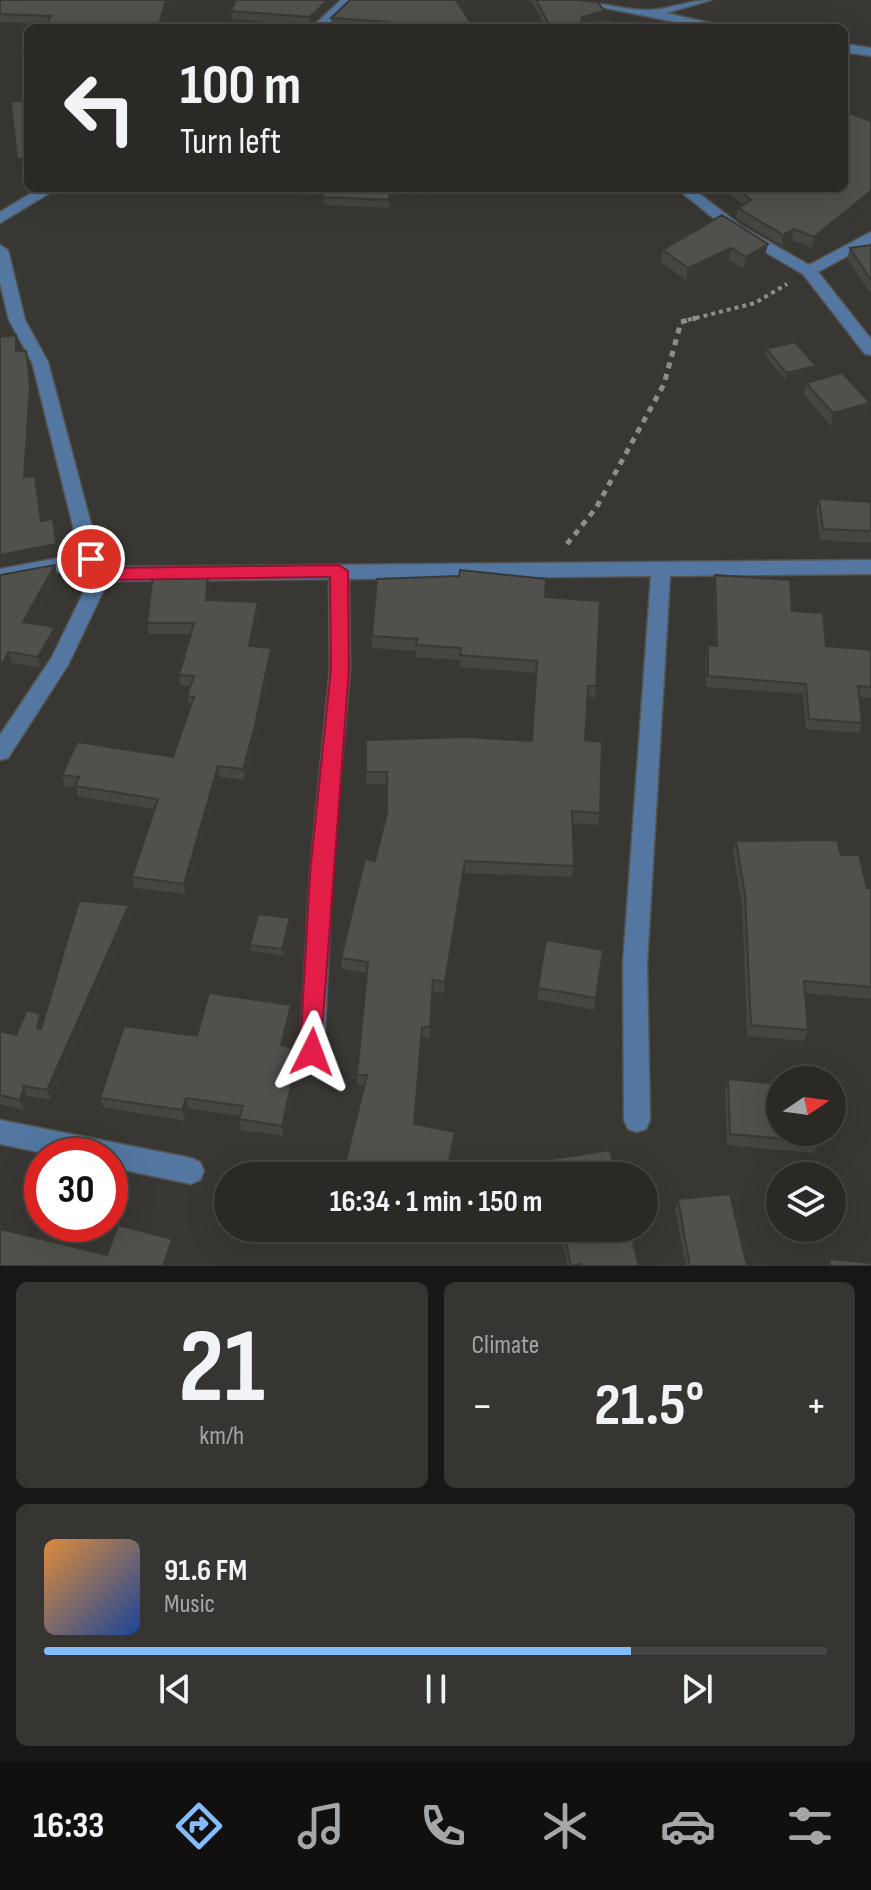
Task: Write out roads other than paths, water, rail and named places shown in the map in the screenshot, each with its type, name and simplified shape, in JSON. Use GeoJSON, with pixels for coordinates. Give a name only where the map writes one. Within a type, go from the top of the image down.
{"type":"FeatureCollection","features":[{"type":"Feature","properties":{"kind":"street"},"geometry":{"type":"LineString","coordinates":[[322,24],[349,0]]}},
{"type":"Feature","properties":{"kind":"street"},"geometry":{"type":"LineString","coordinates":[[572,0],[702,24]]}},
{"type":"Feature","properties":{"kind":"street"},"geometry":{"type":"LineString","coordinates":[[615,21],[691,6],[705,0]]}},
{"type":"Feature","properties":{"kind":"street"},"geometry":{"type":"LineString","coordinates":[[848,49],[871,52]]}},
{"type":"Feature","properties":{"kind":"street"},"geometry":{"type":"LineString","coordinates":[[0,218],[44,192]]}},
{"type":"Feature","properties":{"kind":"street"},"geometry":{"type":"LineString","coordinates":[[688,192],[736,229],[809,271],[871,350]]}},
{"type":"Feature","properties":{"kind":"street"},"geometry":{"type":"LineString","coordinates":[[809,271],[871,237]]}},
{"type":"Feature","properties":{"kind":"street"},"geometry":{"type":"LineString","coordinates":[[0,250],[17,320],[40,362],[97,567],[61,660],[0,752]]}},
{"type":"Feature","properties":{"kind":"street"},"geometry":{"type":"LineString","coordinates":[[0,576],[97,567],[339,571],[871,567]]}},
{"type":"Feature","properties":{"kind":"street"},"geometry":{"type":"LineString","coordinates":[[637,1120],[635,963],[661,567]]}},
{"type":"Feature","properties":{"kind":"street"},"geometry":{"type":"LineString","coordinates":[[312,1052],[321,873],[340,669],[339,571]]}},
{"type":"Feature","properties":{"kind":"street"},"geometry":{"type":"LineString","coordinates":[[0,1132],[191,1171]]}}]}
